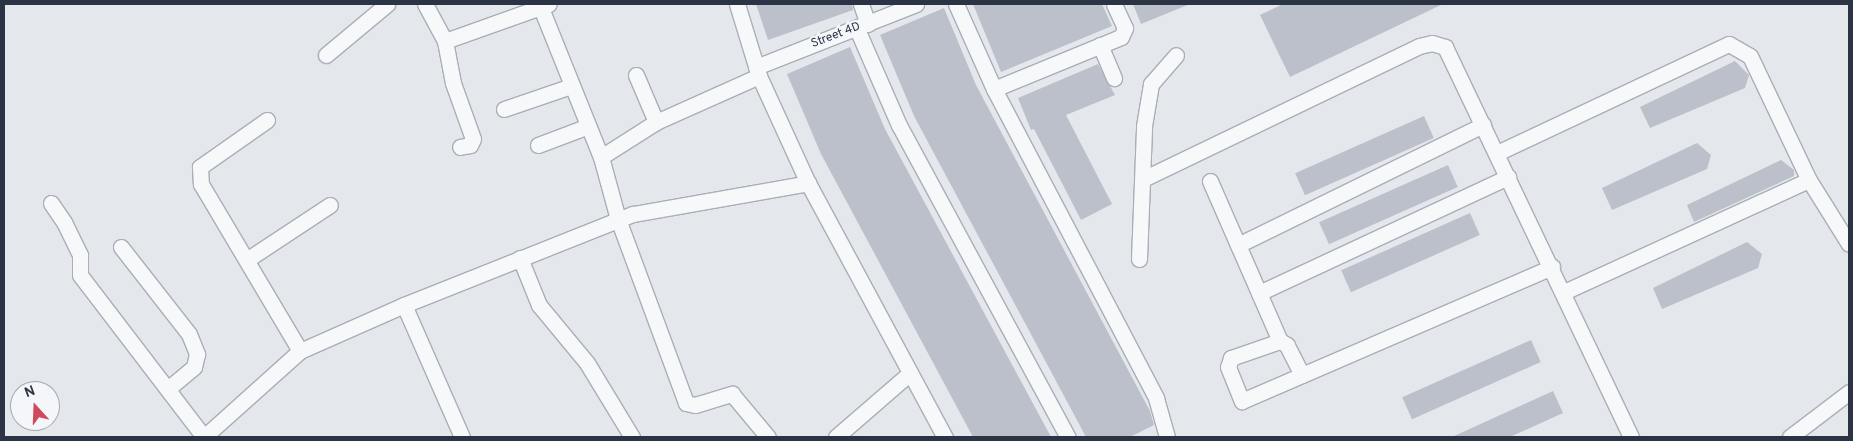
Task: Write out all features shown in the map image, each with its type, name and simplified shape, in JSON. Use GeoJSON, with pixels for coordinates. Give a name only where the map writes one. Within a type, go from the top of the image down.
{"type":"FeatureCollection","features":[{"type":"Feature","properties":{"kind":"street"},"geometry":{"type":"LineString","coordinates":[[326,55],[387,4]]}},
{"type":"Feature","properties":{"kind":"street"},"geometry":{"type":"LineString","coordinates":[[424,4],[445,41],[453,83],[473,140],[470,145],[460,147]]}},
{"type":"Feature","properties":{"kind":"street"},"geometry":{"type":"LineString","coordinates":[[737,4],[757,71],[808,183],[945,437]]}},
{"type":"Feature","properties":{"kind":"street"},"geometry":{"type":"LineString","coordinates":[[861,4],[862,26],[899,124],[1068,437]]}},
{"type":"Feature","properties":{"kind":"street","name":"Street 4D"},"geometry":{"type":"LineString","coordinates":[[601,157],[656,122],[757,71],[916,4]]}},
{"type":"Feature","properties":{"kind":"street"},"geometry":{"type":"LineString","coordinates":[[956,4],[994,89],[1156,398],[1166,436]]}},
{"type":"Feature","properties":{"kind":"street"},"geometry":{"type":"LineString","coordinates":[[994,89],[1100,45],[1124,33],[1114,4]]}},
{"type":"Feature","properties":{"kind":"street"},"geometry":{"type":"LineString","coordinates":[[445,41],[545,6],[586,127],[601,157],[618,219],[686,403],[695,405],[732,394],[768,437]]}},
{"type":"Feature","properties":{"kind":"street"},"geometry":{"type":"LineString","coordinates":[[1143,179],[1419,46],[1432,43],[1445,47],[1552,266],[1631,437]]}},
{"type":"Feature","properties":{"kind":"street"},"geometry":{"type":"LineString","coordinates":[[1497,153],[1729,44],[1750,56],[1809,180],[1849,244]]}},
{"type":"Feature","properties":{"kind":"street"},"geometry":{"type":"LineString","coordinates":[[1100,45],[1114,78]]}},
{"type":"Feature","properties":{"kind":"street"},"geometry":{"type":"LineString","coordinates":[[1139,259],[1144,126],[1151,84],[1176,55]]}},
{"type":"Feature","properties":{"kind":"street"},"geometry":{"type":"LineString","coordinates":[[636,75],[656,122]]}},
{"type":"Feature","properties":{"kind":"street"},"geometry":{"type":"LineString","coordinates":[[504,109],[571,86]]}},
{"type":"Feature","properties":{"kind":"street"},"geometry":{"type":"LineString","coordinates":[[267,120],[200,167],[201,184],[248,259],[300,351]]}},
{"type":"Feature","properties":{"kind":"street"},"geometry":{"type":"LineString","coordinates":[[1238,244],[1484,125]]}},
{"type":"Feature","properties":{"kind":"street"},"geometry":{"type":"LineString","coordinates":[[538,145],[586,127]]}},
{"type":"Feature","properties":{"kind":"street"},"geometry":{"type":"LineString","coordinates":[[1259,293],[1508,177]]}},
{"type":"Feature","properties":{"kind":"street"},"geometry":{"type":"LineString","coordinates":[[1564,292],[1809,180]]}},
{"type":"Feature","properties":{"kind":"street"},"geometry":{"type":"LineString","coordinates":[[1210,181],[1280,341],[1287,346],[1302,376]]}},
{"type":"Feature","properties":{"kind":"street"},"geometry":{"type":"LineString","coordinates":[[51,203],[64,222],[80,255],[80,275],[204,437],[300,351],[404,305],[618,219],[666,205],[724,200],[808,183]]}},
{"type":"Feature","properties":{"kind":"street"},"geometry":{"type":"LineString","coordinates":[[248,259],[330,204]]}},
{"type":"Feature","properties":{"kind":"street"},"geometry":{"type":"LineString","coordinates":[[121,247],[189,334],[197,354],[194,367],[168,389]]}},
{"type":"Feature","properties":{"kind":"street"},"geometry":{"type":"LineString","coordinates":[[520,258],[543,310],[587,363],[632,437]]}},
{"type":"Feature","properties":{"kind":"street"},"geometry":{"type":"LineString","coordinates":[[1280,341],[1231,358],[1228,367],[1242,402],[1552,266]]}},
{"type":"Feature","properties":{"kind":"street"},"geometry":{"type":"LineString","coordinates":[[404,305],[462,437]]}},
{"type":"Feature","properties":{"kind":"street"},"geometry":{"type":"LineString","coordinates":[[836,437],[910,373]]}},
{"type":"Feature","properties":{"kind":"street"},"geometry":{"type":"LineString","coordinates":[[1790,437],[1849,392]]}},
{"type":"Feature","properties":{"kind":"building"},"geometry":{"type":"Polygon","coordinates":[[[756,4],[852,4],[853,10],[768,40],[756,4]]]}},
{"type":"Feature","properties":{"kind":"building"},"geometry":{"type":"Polygon","coordinates":[[[973,4],[1102,4],[1112,26],[1001,72],[973,4]]]}},
{"type":"Feature","properties":{"kind":"building"},"geometry":{"type":"Polygon","coordinates":[[[1133,4],[1190,4],[1141,24],[1133,4]]]}},
{"type":"Feature","properties":{"kind":"building"},"geometry":{"type":"Polygon","coordinates":[[[1283,4],[1443,4],[1290,77],[1260,15],[1283,4]]]}},
{"type":"Feature","properties":{"kind":"building"},"geometry":{"type":"Polygon","coordinates":[[[944,8],[976,85],[1150,411],[1154,425],[1130,437],[1086,437],[914,116],[880,35],[944,8]]]}},
{"type":"Feature","properties":{"kind":"building"},"geometry":{"type":"Polygon","coordinates":[[[850,47],[885,129],[1051,437],[973,437],[821,154],[787,74],[850,47]]]}},
{"type":"Feature","properties":{"kind":"building"},"geometry":{"type":"Polygon","coordinates":[[[1735,61],[1749,75],[1745,88],[1650,128],[1640,107],[1735,61]]]}},
{"type":"Feature","properties":{"kind":"building"},"geometry":{"type":"Polygon","coordinates":[[[1098,64],[1115,95],[1066,115],[1112,204],[1081,220],[1034,129],[1031,130],[1018,98],[1098,64]]]}},
{"type":"Feature","properties":{"kind":"building"},"geometry":{"type":"Polygon","coordinates":[[[1424,116],[1434,138],[1305,195],[1295,173],[1424,116]]]}},
{"type":"Feature","properties":{"kind":"building"},"geometry":{"type":"Polygon","coordinates":[[[1697,143],[1711,155],[1707,169],[1612,210],[1602,188],[1697,143]]]}},
{"type":"Feature","properties":{"kind":"building"},"geometry":{"type":"Polygon","coordinates":[[[1781,160],[1794,170],[1794,176],[1694,222],[1687,205],[1781,160]]]}},
{"type":"Feature","properties":{"kind":"building"},"geometry":{"type":"Polygon","coordinates":[[[1448,165],[1458,187],[1329,244],[1319,222],[1448,165]]]}},
{"type":"Feature","properties":{"kind":"building"},"geometry":{"type":"Polygon","coordinates":[[[1470,213],[1480,235],[1351,292],[1341,270],[1470,213]]]}},
{"type":"Feature","properties":{"kind":"building"},"geometry":{"type":"Polygon","coordinates":[[[1747,242],[1762,254],[1758,268],[1662,309],[1653,288],[1747,242]]]}},
{"type":"Feature","properties":{"kind":"building"},"geometry":{"type":"Polygon","coordinates":[[[1531,340],[1541,362],[1412,419],[1402,397],[1531,340]]]}},
{"type":"Feature","properties":{"kind":"building"},"geometry":{"type":"Polygon","coordinates":[[[1553,391],[1563,413],[1510,437],[1452,437],[1553,391]]]}}]}
